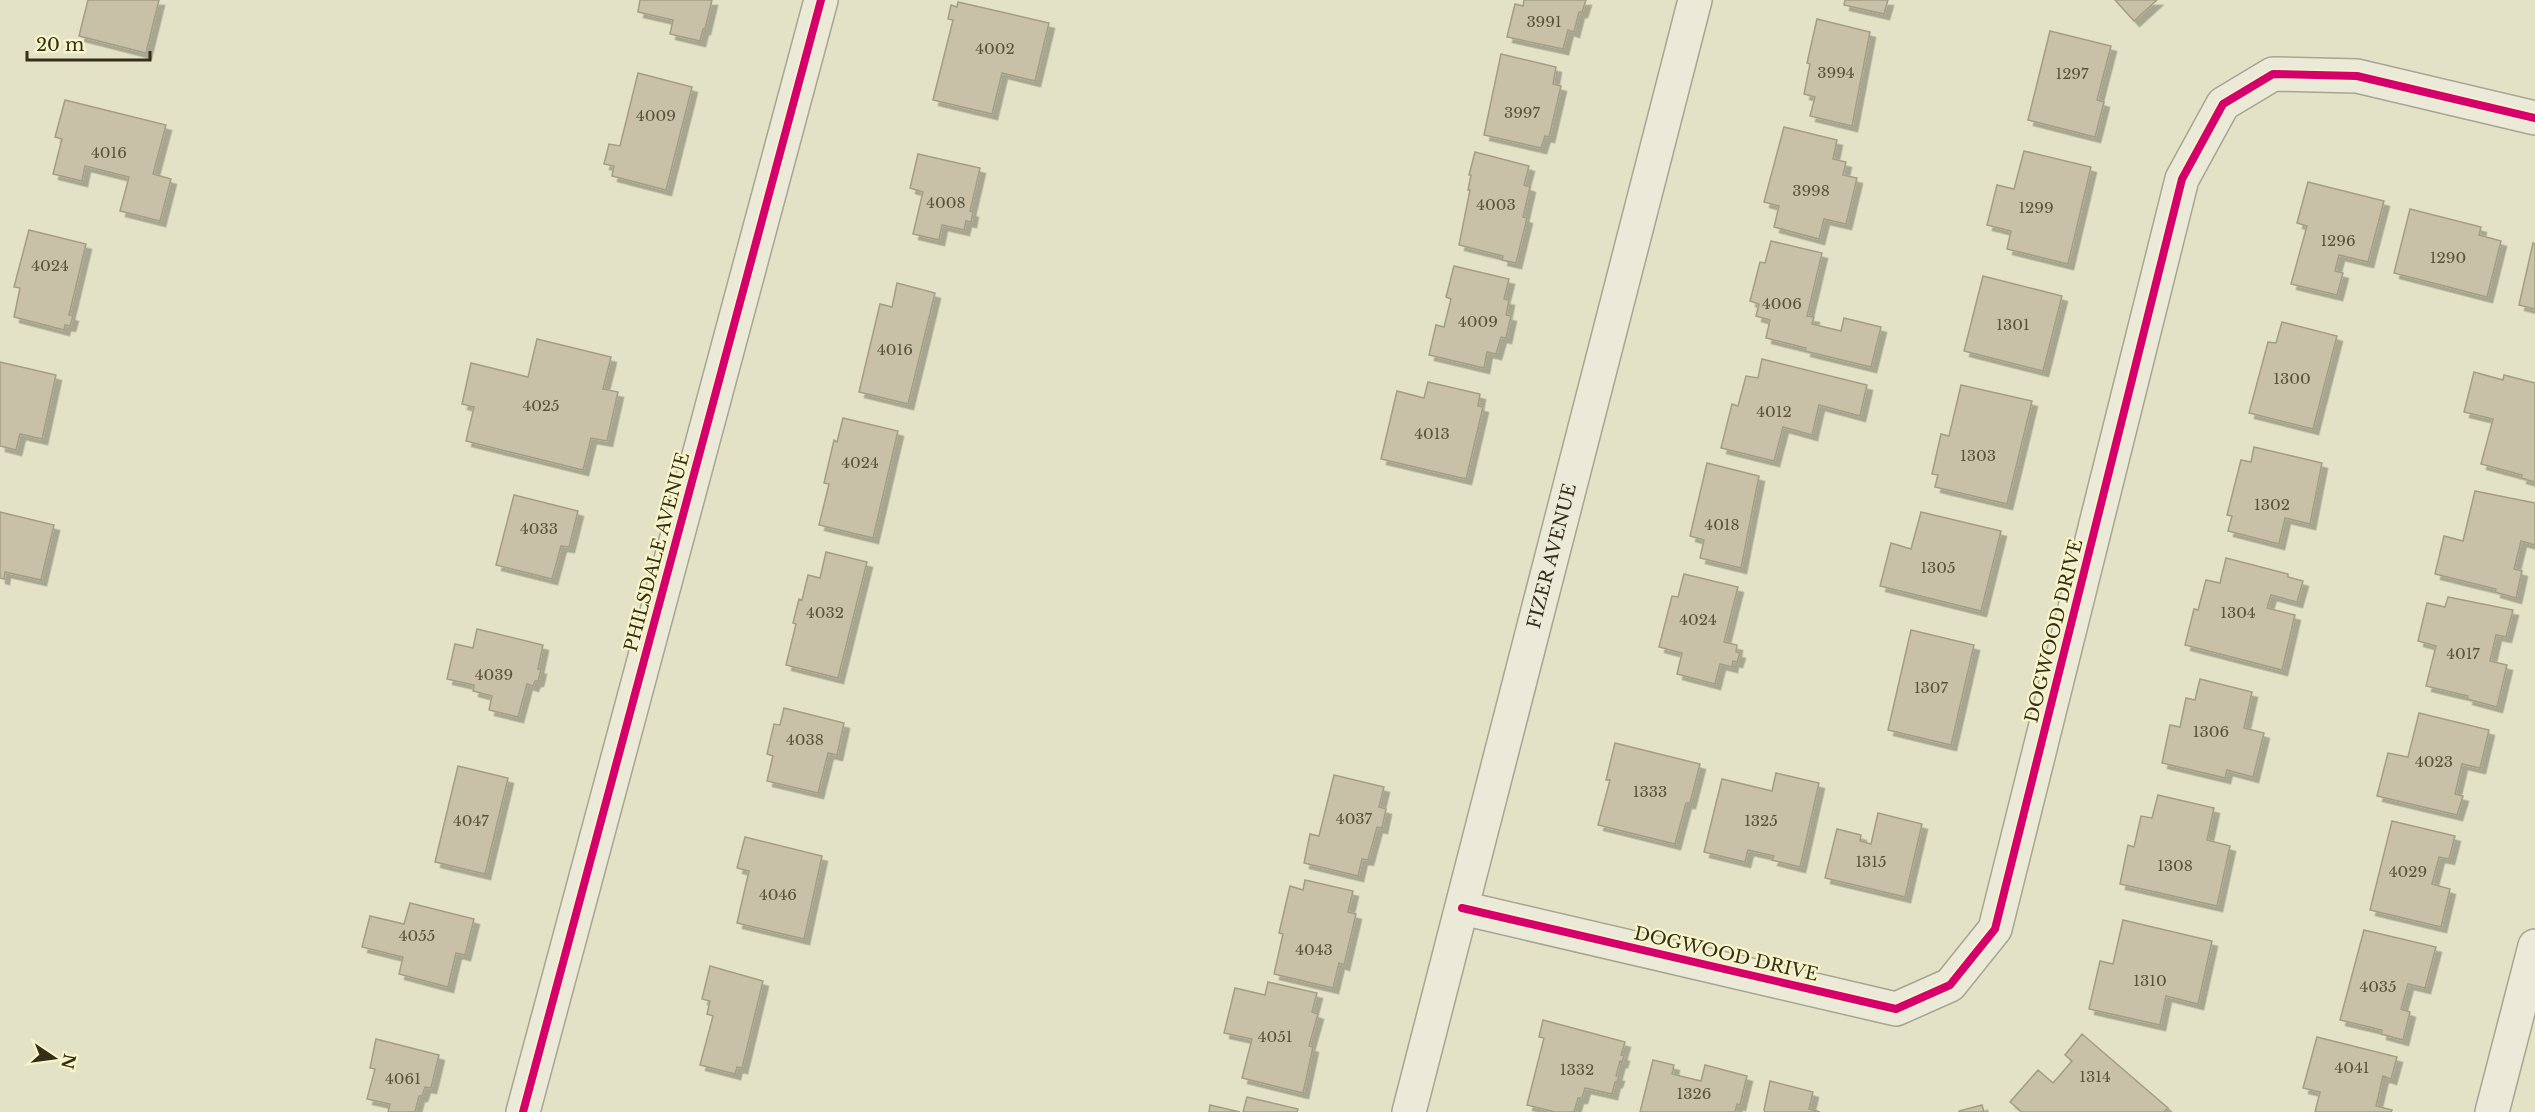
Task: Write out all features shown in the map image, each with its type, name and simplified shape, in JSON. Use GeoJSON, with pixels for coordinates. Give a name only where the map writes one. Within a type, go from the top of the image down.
{"type":"FeatureCollection","features":[{"type":"Feature","properties":{"kind":"street","name":"PHILSDALE AVENUE"},"geometry":{"type":"LineString","coordinates":[[523,1112],[821,0]]}},
{"type":"Feature","properties":{"kind":"street","name":"FIZER AVENUE"},"geometry":{"type":"LineString","coordinates":[[1409,1112],[1695,0]]}},
{"type":"Feature","properties":{"kind":"street","name":"DOGWOOD DRIVE"},"geometry":{"type":"LineString","coordinates":[[1462,908],[1896,1009],[1950,986],[1995,929],[2182,178],[2223,104],[2273,74],[2356,76],[2535,118]]}},
{"type":"Feature","properties":{"kind":"street"},"geometry":{"type":"LineString","coordinates":[[2492,1112],[2535,946]]}},
{"type":"Feature","properties":{"kind":"building"},"geometry":{"type":"Polygon","coordinates":[[[88,0],[159,0],[146,53],[79,36],[88,0]]]}},
{"type":"Feature","properties":{"kind":"building"},"geometry":{"type":"Polygon","coordinates":[[[640,0],[712,0],[700,41],[670,34],[673,20],[638,12],[640,0]]]}},
{"type":"Feature","properties":{"kind":"building"},"geometry":{"type":"Polygon","coordinates":[[[1524,0],[1586,0],[1582,12],[1579,12],[1574,32],[1568,30],[1563,49],[1507,37],[1515,4],[1523,6],[1524,0]]]}},
{"type":"Feature","properties":{"kind":"building"},"geometry":{"type":"Polygon","coordinates":[[[1845,0],[1888,0],[1884,14],[1844,5],[1845,0]]]}},
{"type":"Feature","properties":{"kind":"building"},"geometry":{"type":"Polygon","coordinates":[[[2115,0],[2157,0],[2134,21],[2115,0]]]}},
{"type":"Feature","properties":{"kind":"building"},"geometry":{"type":"Polygon","coordinates":[[[958,2],[1049,23],[1035,81],[1002,73],[992,114],[933,100],[953,20],[948,19],[951,5],[957,7],[958,2]]]}},
{"type":"Feature","properties":{"kind":"building"},"geometry":{"type":"Polygon","coordinates":[[[1817,19],[1870,32],[1852,126],[1810,116],[1815,97],[1804,94],[1810,64],[1807,63],[1817,19]]]}},
{"type":"Feature","properties":{"kind":"building"},"geometry":{"type":"Polygon","coordinates":[[[2050,31],[2111,46],[2097,100],[2104,102],[2095,137],[2028,120],[2050,31]]]}},
{"type":"Feature","properties":{"kind":"building"},"geometry":{"type":"Polygon","coordinates":[[[1501,54],[1556,67],[1553,84],[1561,86],[1549,137],[1545,136],[1541,148],[1484,135],[1501,54]]]}},
{"type":"Feature","properties":{"kind":"building"},"geometry":{"type":"Polygon","coordinates":[[[638,73],[692,87],[666,190],[612,176],[614,166],[604,164],[609,144],[620,146],[638,73]]]}},
{"type":"Feature","properties":{"kind":"building"},"geometry":{"type":"Polygon","coordinates":[[[65,100],[166,125],[153,174],[171,179],[160,221],[120,211],[129,177],[85,166],[82,181],[53,174],[62,139],[55,137],[65,100]]]}},
{"type":"Feature","properties":{"kind":"building"},"geometry":{"type":"Polygon","coordinates":[[[1784,127],[1837,140],[1833,159],[1846,162],[1843,175],[1857,178],[1846,224],[1824,219],[1819,239],[1774,227],[1779,206],[1764,202],[1784,127]]]}},
{"type":"Feature","properties":{"kind":"building"},"geometry":{"type":"Polygon","coordinates":[[[2024,151],[2091,167],[2068,264],[2007,249],[2011,231],[1987,225],[1997,185],[2014,189],[2024,151]]]}},
{"type":"Feature","properties":{"kind":"building"},"geometry":{"type":"Polygon","coordinates":[[[1475,152],[1529,166],[1524,185],[1530,187],[1523,217],[1527,218],[1516,263],[1502,260],[1503,256],[1459,245],[1470,190],[1468,190],[1471,175],[1469,175],[1475,152]]]}},
{"type":"Feature","properties":{"kind":"building"},"geometry":{"type":"Polygon","coordinates":[[[918,154],[980,168],[970,211],[973,212],[971,222],[966,221],[964,230],[942,225],[939,240],[913,234],[923,192],[910,188],[918,154]]]}},
{"type":"Feature","properties":{"kind":"building"},"geometry":{"type":"Polygon","coordinates":[[[2308,182],[2384,201],[2368,262],[2339,255],[2335,271],[2343,273],[2337,295],[2291,284],[2307,226],[2297,223],[2308,182]]]}},
{"type":"Feature","properties":{"kind":"building"},"geometry":{"type":"Polygon","coordinates":[[[2410,209],[2481,227],[2479,235],[2501,241],[2487,297],[2394,273],[2410,209]]]}},
{"type":"Feature","properties":{"kind":"building"},"geometry":{"type":"Polygon","coordinates":[[[29,230],[86,244],[69,315],[73,316],[70,326],[65,325],[64,330],[14,317],[20,288],[14,287],[29,230]]]}},
{"type":"Feature","properties":{"kind":"building"},"geometry":{"type":"Polygon","coordinates":[[[1771,241],[1822,253],[1807,316],[1814,317],[1812,324],[1841,331],[1844,318],[1881,327],[1871,367],[1805,351],[1806,348],[1766,338],[1770,320],[1756,316],[1759,304],[1750,301],[1760,262],[1765,263],[1771,241]]]}},
{"type":"Feature","properties":{"kind":"building"},"geometry":{"type":"Polygon","coordinates":[[[2533,243],[2535,244],[2535,309],[2519,305],[2533,243]]]}},
{"type":"Feature","properties":{"kind":"building"},"geometry":{"type":"Polygon","coordinates":[[[1454,266],[1509,279],[1504,299],[1509,300],[1506,315],[1511,316],[1506,338],[1501,337],[1496,354],[1487,352],[1484,368],[1429,355],[1436,325],[1444,327],[1451,299],[1446,297],[1454,266]]]}},
{"type":"Feature","properties":{"kind":"building"},"geometry":{"type":"Polygon","coordinates":[[[1983,276],[2062,296],[2043,371],[1964,351],[1983,276]]]}},
{"type":"Feature","properties":{"kind":"building"},"geometry":{"type":"Polygon","coordinates":[[[897,283],[935,293],[908,404],[859,392],[880,304],[892,307],[897,283]]]}},
{"type":"Feature","properties":{"kind":"building"},"geometry":{"type":"Polygon","coordinates":[[[2282,322],[2337,336],[2313,429],[2249,413],[2268,342],[2276,343],[2282,322]]]}},
{"type":"Feature","properties":{"kind":"building"},"geometry":{"type":"Polygon","coordinates":[[[537,339],[611,357],[603,389],[618,392],[607,441],[591,438],[583,470],[466,441],[474,407],[462,404],[471,363],[528,377],[537,339]]]}},
{"type":"Feature","properties":{"kind":"building"},"geometry":{"type":"Polygon","coordinates":[[[1762,359],[1867,385],[1860,416],[1819,405],[1812,435],[1783,427],[1774,461],[1721,448],[1732,404],[1738,406],[1746,376],[1758,378],[1762,359]]]}},
{"type":"Feature","properties":{"kind":"building"},"geometry":{"type":"Polygon","coordinates":[[[0,362],[56,375],[42,439],[20,434],[16,450],[0,446],[0,362]]]}},
{"type":"Feature","properties":{"kind":"building"},"geometry":{"type":"Polygon","coordinates":[[[2474,372],[2503,380],[2504,375],[2535,383],[2535,482],[2521,478],[2522,475],[2481,464],[2493,419],[2464,412],[2474,372]]]}},
{"type":"Feature","properties":{"kind":"building"},"geometry":{"type":"Polygon","coordinates":[[[1428,382],[1480,394],[1478,406],[1483,407],[1466,479],[1381,459],[1397,391],[1424,398],[1428,382]]]}},
{"type":"Feature","properties":{"kind":"building"},"geometry":{"type":"Polygon","coordinates":[[[1961,385],[2032,401],[2007,504],[1935,487],[1938,475],[1932,474],[1941,434],[1949,436],[1961,385]]]}},
{"type":"Feature","properties":{"kind":"building"},"geometry":{"type":"Polygon","coordinates":[[[843,418],[898,431],[873,538],[819,525],[829,484],[824,483],[834,440],[837,442],[843,418]]]}},
{"type":"Feature","properties":{"kind":"building"},"geometry":{"type":"Polygon","coordinates":[[[2254,447],[2322,463],[2310,524],[2285,518],[2279,544],[2228,531],[2232,516],[2227,515],[2241,460],[2251,462],[2254,447]]]}},
{"type":"Feature","properties":{"kind":"building"},"geometry":{"type":"Polygon","coordinates":[[[1707,463],[1759,476],[1741,568],[1700,558],[1704,540],[1690,536],[1707,463]]]}},
{"type":"Feature","properties":{"kind":"building"},"geometry":{"type":"Polygon","coordinates":[[[2475,491],[2535,503],[2535,545],[2521,541],[2514,569],[2522,571],[2516,598],[2495,592],[2496,589],[2435,574],[2444,536],[2463,541],[2475,491]]]}},
{"type":"Feature","properties":{"kind":"building"},"geometry":{"type":"Polygon","coordinates":[[[514,495],[578,511],[569,547],[561,546],[552,579],[496,565],[514,495]]]}},
{"type":"Feature","properties":{"kind":"building"},"geometry":{"type":"Polygon","coordinates":[[[0,512],[54,525],[41,580],[5,572],[4,579],[0,578],[0,512]]]}},
{"type":"Feature","properties":{"kind":"building"},"geometry":{"type":"Polygon","coordinates":[[[1921,512],[2001,531],[1981,611],[1880,586],[1891,543],[1911,549],[1921,512]]]}},
{"type":"Feature","properties":{"kind":"building"},"geometry":{"type":"Polygon","coordinates":[[[826,552],[867,562],[838,678],[786,665],[796,624],[793,623],[799,599],[802,600],[808,575],[820,578],[826,552]]]}},
{"type":"Feature","properties":{"kind":"building"},"geometry":{"type":"Polygon","coordinates":[[[2226,558],[2288,574],[2288,577],[2303,581],[2297,602],[2271,595],[2267,608],[2295,615],[2282,670],[2185,645],[2194,609],[2198,610],[2206,580],[2220,583],[2226,558]]]}},
{"type":"Feature","properties":{"kind":"building"},"geometry":{"type":"Polygon","coordinates":[[[1684,574],[1738,587],[1724,642],[1737,645],[1736,652],[1740,653],[1737,662],[1733,661],[1732,667],[1720,664],[1715,684],[1677,674],[1682,653],[1659,647],[1672,596],[1678,597],[1684,574]]]}},
{"type":"Feature","properties":{"kind":"building"},"geometry":{"type":"Polygon","coordinates":[[[2448,597],[2513,610],[2506,637],[2496,635],[2490,661],[2507,665],[2497,707],[2467,699],[2468,696],[2426,686],[2436,646],[2418,641],[2427,603],[2445,607],[2448,597]]]}},
{"type":"Feature","properties":{"kind":"building"},"geometry":{"type":"Polygon","coordinates":[[[477,629],[543,645],[538,681],[535,681],[533,686],[527,684],[518,717],[489,710],[492,696],[473,691],[474,685],[447,679],[455,644],[473,648],[477,629]]]}},
{"type":"Feature","properties":{"kind":"building"},"geometry":{"type":"Polygon","coordinates":[[[1911,630],[1974,645],[1951,745],[1888,730],[1911,630]]]}},
{"type":"Feature","properties":{"kind":"building"},"geometry":{"type":"Polygon","coordinates":[[[2200,679],[2252,692],[2244,728],[2264,733],[2253,777],[2227,770],[2225,778],[2162,763],[2170,725],[2180,727],[2186,698],[2195,700],[2200,679]]]}},
{"type":"Feature","properties":{"kind":"building"},"geometry":{"type":"Polygon","coordinates":[[[784,708],[844,723],[837,755],[828,753],[818,793],[767,781],[773,756],[767,754],[774,724],[780,725],[784,708]]]}},
{"type":"Feature","properties":{"kind":"building"},"geometry":{"type":"Polygon","coordinates":[[[2419,713],[2489,730],[2480,768],[2462,764],[2455,794],[2463,796],[2457,815],[2377,796],[2388,753],[2408,757],[2419,713]]]}},
{"type":"Feature","properties":{"kind":"building"},"geometry":{"type":"Polygon","coordinates":[[[1615,743],[1700,764],[1690,803],[1686,803],[1675,844],[1598,825],[1610,780],[1606,780],[1615,743]]]}},
{"type":"Feature","properties":{"kind":"building"},"geometry":{"type":"Polygon","coordinates":[[[458,766],[508,778],[485,874],[435,862],[458,766]]]}},
{"type":"Feature","properties":{"kind":"building"},"geometry":{"type":"Polygon","coordinates":[[[1776,773],[1819,783],[1800,867],[1772,860],[1774,856],[1748,850],[1745,862],[1704,852],[1722,779],[1772,791],[1776,773]]]}},
{"type":"Feature","properties":{"kind":"building"},"geometry":{"type":"Polygon","coordinates":[[[1334,775],[1384,787],[1379,807],[1386,809],[1382,828],[1377,827],[1368,860],[1362,859],[1358,876],[1304,863],[1310,834],[1319,836],[1334,775]]]}},
{"type":"Feature","properties":{"kind":"building"},"geometry":{"type":"Polygon","coordinates":[[[2158,795],[2214,808],[2207,840],[2230,846],[2217,906],[2120,884],[2128,845],[2134,847],[2141,816],[2152,818],[2158,795]]]}},
{"type":"Feature","properties":{"kind":"building"},"geometry":{"type":"Polygon","coordinates":[[[1878,813],[1922,824],[1905,897],[1825,878],[1837,829],[1861,835],[1860,841],[1871,844],[1878,813]]]}},
{"type":"Feature","properties":{"kind":"building"},"geometry":{"type":"Polygon","coordinates":[[[2392,821],[2455,836],[2449,859],[2439,857],[2432,884],[2450,889],[2441,927],[2370,910],[2392,821]]]}},
{"type":"Feature","properties":{"kind":"building"},"geometry":{"type":"Polygon","coordinates":[[[745,837],[822,856],[804,939],[737,923],[749,871],[737,868],[745,837]]]}},
{"type":"Feature","properties":{"kind":"building"},"geometry":{"type":"Polygon","coordinates":[[[1305,880],[1353,891],[1348,912],[1356,914],[1344,965],[1339,963],[1333,988],[1274,974],[1283,934],[1279,933],[1290,886],[1303,890],[1305,880]]]}},
{"type":"Feature","properties":{"kind":"building"},"geometry":{"type":"Polygon","coordinates":[[[410,903],[474,919],[465,955],[456,953],[448,987],[399,974],[403,957],[362,947],[370,916],[404,924],[410,903]]]}},
{"type":"Feature","properties":{"kind":"building"},"geometry":{"type":"Polygon","coordinates":[[[2123,920],[2212,941],[2198,1004],[2166,996],[2160,1025],[2089,1009],[2100,961],[2113,964],[2123,920]]]}},
{"type":"Feature","properties":{"kind":"building"},"geometry":{"type":"Polygon","coordinates":[[[2364,930],[2436,947],[2425,988],[2408,984],[2401,1009],[2410,1012],[2403,1040],[2381,1034],[2382,1030],[2340,1020],[2364,930]]]}},
{"type":"Feature","properties":{"kind":"building"},"geometry":{"type":"Polygon","coordinates":[[[710,966],[763,981],[742,1068],[737,1067],[735,1074],[700,1065],[713,1016],[707,1014],[710,1001],[702,999],[710,966]]]}},
{"type":"Feature","properties":{"kind":"building"},"geometry":{"type":"Polygon","coordinates":[[[1268,982],[1317,993],[1312,1012],[1318,1014],[1309,1046],[1313,1047],[1303,1093],[1242,1078],[1252,1039],[1224,1033],[1235,988],[1265,995],[1268,982]]]}},
{"type":"Feature","properties":{"kind":"building"},"geometry":{"type":"Polygon","coordinates":[[[1543,1020],[1625,1042],[1621,1055],[1624,1056],[1622,1062],[1620,1061],[1616,1076],[1619,1076],[1612,1094],[1585,1088],[1582,1098],[1578,1098],[1574,1112],[1555,1112],[1527,1105],[1544,1038],[1539,1037],[1543,1020]]]}},
{"type":"Feature","properties":{"kind":"building"},"geometry":{"type":"Polygon","coordinates":[[[2082,1034],[2168,1108],[2164,1112],[2022,1112],[2010,1102],[2038,1070],[2053,1083],[2072,1061],[2065,1055],[2082,1034]]]}},
{"type":"Feature","properties":{"kind":"building"},"geometry":{"type":"Polygon","coordinates":[[[2317,1037],[2397,1057],[2391,1079],[2383,1076],[2376,1106],[2392,1110],[2391,1112],[2315,1112],[2320,1092],[2303,1088],[2317,1037]]]}},
{"type":"Feature","properties":{"kind":"building"},"geometry":{"type":"Polygon","coordinates":[[[376,1039],[439,1055],[431,1088],[425,1087],[422,1096],[419,1096],[415,1112],[388,1112],[390,1104],[367,1099],[375,1069],[370,1068],[376,1039]]]}},
{"type":"Feature","properties":{"kind":"building"},"geometry":{"type":"Polygon","coordinates":[[[1653,1060],[1674,1065],[1672,1074],[1701,1081],[1705,1065],[1747,1076],[1740,1105],[1737,1104],[1735,1112],[1640,1112],[1653,1060]]]}},
{"type":"Feature","properties":{"kind":"building"},"geometry":{"type":"Polygon","coordinates":[[[1770,1081],[1813,1092],[1809,1109],[1820,1112],[1765,1112],[1770,1081]]]}},
{"type":"Feature","properties":{"kind":"building"},"geometry":{"type":"Polygon","coordinates":[[[1247,1097],[1298,1109],[1297,1112],[1243,1112],[1247,1097]]]}},
{"type":"Feature","properties":{"kind":"building"},"geometry":{"type":"Polygon","coordinates":[[[1210,1105],[1240,1112],[1209,1112],[1210,1105]]]}},
{"type":"Feature","properties":{"kind":"building"},"geometry":{"type":"Polygon","coordinates":[[[1982,1105],[1984,1112],[1959,1112],[1959,1111],[1982,1105]]]}},
{"type":"Feature","properties":{"kind":"cycle path"},"geometry":{"type":"LineString","coordinates":[[523,1112],[821,0]]}},
{"type":"Feature","properties":{"kind":"cycle path"},"geometry":{"type":"LineString","coordinates":[[1462,908],[1896,1009],[1950,985],[1995,929],[2182,179],[2223,104],[2273,74],[2357,76],[2535,118]]}}]}
